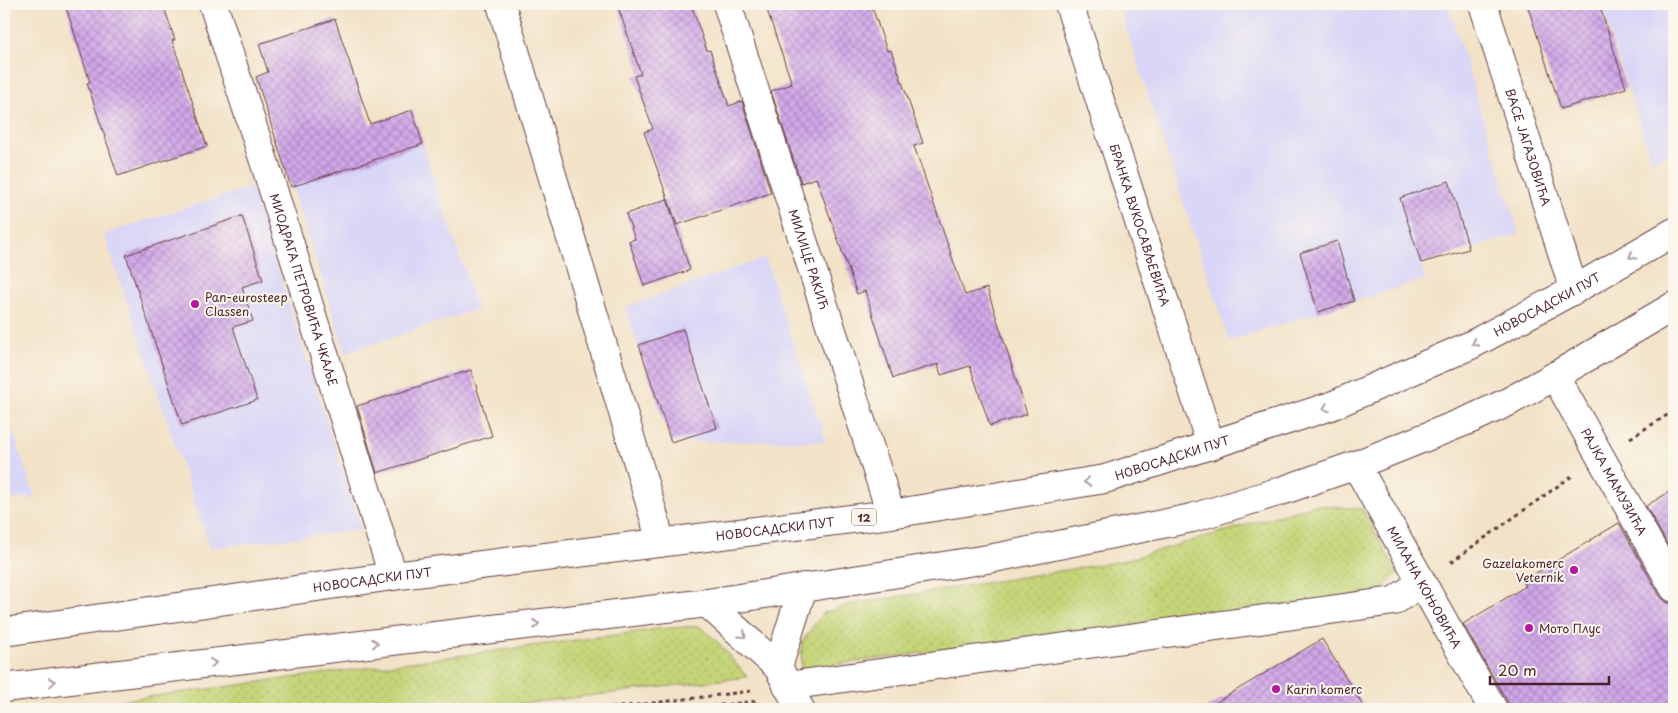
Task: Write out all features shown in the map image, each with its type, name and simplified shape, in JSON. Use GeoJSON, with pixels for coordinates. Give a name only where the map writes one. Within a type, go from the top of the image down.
{"type":"FeatureCollection","features":[{"type":"Feature","properties":{"kind":"main road","name":"МИОДРАГА ПЕТРОВИЋА ЧКАЉЕ"},"geometry":{"type":"LineString","coordinates":[[213,4],[277,202],[392,576]]}},
{"type":"Feature","properties":{"kind":"main road"},"geometry":{"type":"LineString","coordinates":[[501,4],[655,520],[660,543]]}},
{"type":"Feature","properties":{"kind":"main road","name":"МИЛИЦЕ РАКИЋ"},"geometry":{"type":"LineString","coordinates":[[727,4],[891,514]]}},
{"type":"Feature","properties":{"kind":"main road","name":"БРАНКА ВУКОСАВЉЕВИЋА"},"geometry":{"type":"LineString","coordinates":[[1069,4],[1211,446]]}},
{"type":"Feature","properties":{"kind":"main road","name":"ВАСЕ ЈАГАЗОВИЋА"},"geometry":{"type":"LineString","coordinates":[[1483,4],[1574,290]]}},
{"type":"Feature","properties":{"kind":"main road","name":"НОВОСАДСКИ ПУТ"},"geometry":{"type":"LineString","coordinates":[[4,632],[392,576],[891,514],[1105,479],[1331,406],[1472,345],[1574,290],[1674,232]]}},
{"type":"Feature","properties":{"kind":"main road"},"geometry":{"type":"LineString","coordinates":[[4,688],[707,603],[994,558],[1192,518],[1281,491],[1356,465],[1471,419],[1508,402],[1555,376],[1674,306]]}},
{"type":"Feature","properties":{"kind":"main road","name":"РАЈКА МАМУЗИЋА"},"geometry":{"type":"LineString","coordinates":[[1555,376],[1674,588]]}},
{"type":"Feature","properties":{"kind":"main road","name":"МИЛАНА КОЊОВИЋА"},"geometry":{"type":"LineString","coordinates":[[1356,465],[1493,709]]}},
{"type":"Feature","properties":{"kind":"main road"},"geometry":{"type":"LineString","coordinates":[[783,676],[1394,601],[1421,582]]}},
{"type":"Feature","properties":{"kind":"main road"},"geometry":{"type":"LineString","coordinates":[[783,676],[803,587]]}},
{"type":"Feature","properties":{"kind":"main road"},"geometry":{"type":"LineString","coordinates":[[707,603],[783,676],[800,709]]}},
{"type":"Feature","properties":{"kind":"path"},"geometry":{"type":"LineString","coordinates":[[1421,582],[1600,456],[1674,411]]}},
{"type":"Feature","properties":{"kind":"path"},"geometry":{"type":"LineString","coordinates":[[604,709],[772,689],[783,676]]}},
{"type":"Feature","properties":{"kind":"shaded area"},"geometry":{"type":"Polygon","coordinates":[[[1118,4],[1448,4],[1519,234],[1421,263],[1426,279],[1229,341],[1118,4]]]}},
{"type":"Feature","properties":{"kind":"shaded area"},"geometry":{"type":"Polygon","coordinates":[[[1601,4],[1674,4],[1674,151],[1652,162],[1601,4]]]}},
{"type":"Feature","properties":{"kind":"shaded area"},"geometry":{"type":"Polygon","coordinates":[[[412,110],[477,309],[346,353],[281,154],[412,110]]]}},
{"type":"Feature","properties":{"kind":"shaded area"},"geometry":{"type":"Polygon","coordinates":[[[251,187],[362,530],[210,548],[104,234],[251,187]]]}},
{"type":"Feature","properties":{"kind":"shaded area"},"geometry":{"type":"Polygon","coordinates":[[[765,258],[826,441],[671,442],[625,307],[765,258]]]}},
{"type":"Feature","properties":{"kind":"shaded area"},"geometry":{"type":"Polygon","coordinates":[[[4,406],[35,497],[4,500],[4,406]]]}},
{"type":"Feature","properties":{"kind":"green space"},"geometry":{"type":"Polygon","coordinates":[[[1315,505],[1362,509],[1398,573],[1378,593],[801,669],[802,642],[823,613],[852,604],[1122,561],[1315,505]]]}},
{"type":"Feature","properties":{"kind":"green space"},"geometry":{"type":"Polygon","coordinates":[[[699,626],[716,640],[747,677],[478,709],[57,709],[659,629],[699,626]]]}},
{"type":"Feature","properties":{"kind":"building"},"geometry":{"type":"Polygon","coordinates":[[[65,4],[163,4],[175,40],[172,40],[207,146],[118,176],[87,83],[90,82],[65,4]]]}},
{"type":"Feature","properties":{"kind":"building"},"geometry":{"type":"Polygon","coordinates":[[[617,4],[691,4],[707,51],[710,50],[729,106],[742,101],[771,193],[677,225],[644,132],[653,129],[634,76],[641,74],[617,4]]]}},
{"type":"Feature","properties":{"kind":"building"},"geometry":{"type":"Polygon","coordinates":[[[765,4],[871,4],[887,51],[891,50],[923,143],[914,146],[965,295],[987,288],[1027,414],[990,426],[970,366],[941,375],[938,364],[893,378],[865,291],[857,294],[817,180],[816,178],[801,183],[771,91],[792,84],[765,4]]]}},
{"type":"Feature","properties":{"kind":"building"},"geometry":{"type":"Polygon","coordinates":[[[1527,4],[1599,4],[1626,88],[1561,109],[1527,4]]]}},
{"type":"Feature","properties":{"kind":"building"},"geometry":{"type":"Polygon","coordinates":[[[335,19],[370,124],[412,110],[423,144],[291,187],[256,77],[268,72],[259,44],[335,19]]]}},
{"type":"Feature","properties":{"kind":"building"},"geometry":{"type":"Polygon","coordinates":[[[1449,181],[1469,249],[1421,263],[1400,198],[1449,181]]]}},
{"type":"Feature","properties":{"kind":"building"},"geometry":{"type":"Polygon","coordinates":[[[667,199],[690,270],[644,286],[629,241],[635,239],[626,214],[667,199]]]}},
{"type":"Feature","properties":{"kind":"building","name":"Pan-eurosteep Classen"},"geometry":{"type":"Polygon","coordinates":[[[242,216],[263,280],[242,287],[253,321],[233,327],[257,400],[182,425],[126,255],[242,216]]]}},
{"type":"Feature","properties":{"kind":"building"},"geometry":{"type":"Polygon","coordinates":[[[1337,241],[1354,301],[1318,312],[1300,253],[1337,241]]]}},
{"type":"Feature","properties":{"kind":"building"},"geometry":{"type":"Polygon","coordinates":[[[683,329],[717,428],[671,442],[639,345],[683,329]]]}},
{"type":"Feature","properties":{"kind":"building"},"geometry":{"type":"Polygon","coordinates":[[[471,370],[492,436],[377,473],[357,406],[471,370]]]}},
{"type":"Feature","properties":{"kind":"building"},"geometry":{"type":"Polygon","coordinates":[[[1674,489],[1674,557],[1646,506],[1674,489]]]}},
{"type":"Feature","properties":{"kind":"building"},"geometry":{"type":"Polygon","coordinates":[[[1619,523],[1660,596],[1666,602],[1674,604],[1674,709],[1509,709],[1507,701],[1463,624],[1526,586],[1523,581],[1619,523]]]}},
{"type":"Feature","properties":{"kind":"building"},"geometry":{"type":"Polygon","coordinates":[[[1322,639],[1365,709],[1205,709],[1322,639]]]}},
{"type":"Feature","properties":{"kind":"place","name":"Pan-eurosteep Classen"},"geometry":{"type":"Point","coordinates":[195,304]}},
{"type":"Feature","properties":{"kind":"place","name":"Gazelakomerc Veternik"},"geometry":{"type":"Point","coordinates":[1574,570]}},
{"type":"Feature","properties":{"kind":"place","name":"Мото Плус"},"geometry":{"type":"Point","coordinates":[1529,628]}},
{"type":"Feature","properties":{"kind":"place","name":"Karin komerc"},"geometry":{"type":"Point","coordinates":[1276,689]}}]}
